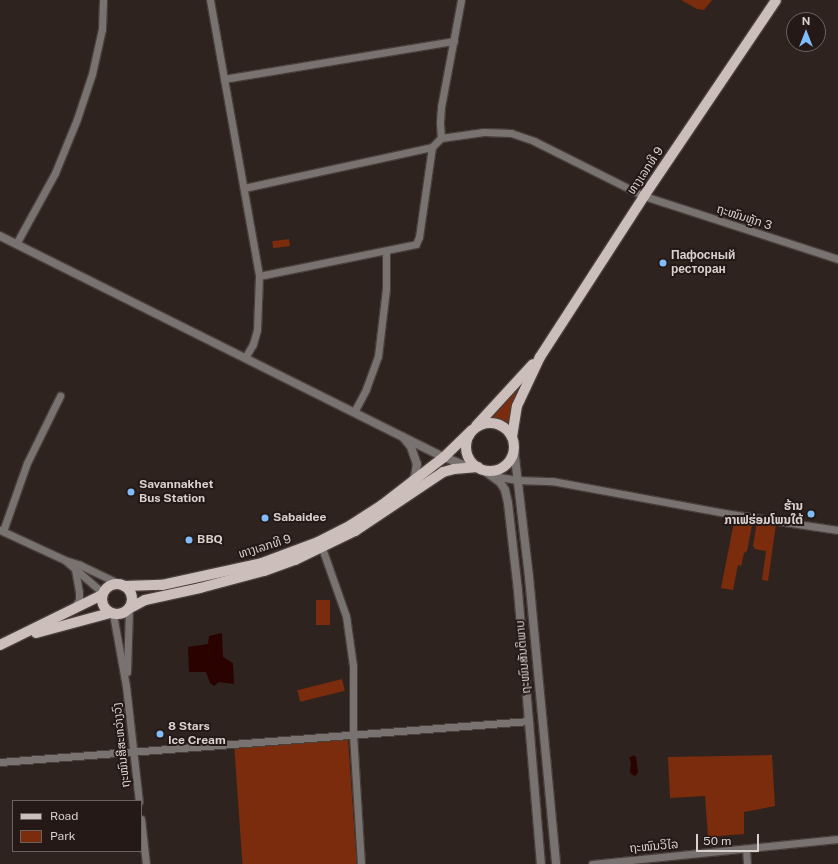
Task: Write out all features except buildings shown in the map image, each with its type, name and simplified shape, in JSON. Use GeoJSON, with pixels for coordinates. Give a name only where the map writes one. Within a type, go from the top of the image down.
{"type":"FeatureCollection","features":[{"type":"Feature","properties":{"kind":"main road","name":"ທາງເລກທີ 9"},"geometry":{"type":"LineString","coordinates":[[122,585],[162,585],[262,563],[318,542],[384,508],[443,472],[477,468],[491,470],[503,466],[512,457],[514,449],[512,437],[517,406],[540,357],[644,196],[776,0]]}},
{"type":"Feature","properties":{"kind":"main road","name":"ທາງເລກທີ 9"},"geometry":{"type":"LineString","coordinates":[[129,609],[145,600],[200,588],[264,571],[322,548],[354,531],[384,508],[410,484],[444,457],[474,429],[540,357]]}},
{"type":"Feature","properties":{"kind":"main road"},"geometry":{"type":"LineString","coordinates":[[474,429],[483,424],[496,424],[504,427],[512,437]]}},
{"type":"Feature","properties":{"kind":"main road","name":"ທາງເລກທີ 9"},"geometry":{"type":"LineString","coordinates":[[474,429],[468,438],[466,450],[471,462],[477,468]]}},
{"type":"Feature","properties":{"kind":"main road"},"geometry":{"type":"LineString","coordinates":[[0,645],[103,594],[110,586],[122,585],[128,589],[132,598],[129,609],[122,614],[111,614],[13,639]]}},
{"type":"Feature","properties":{"kind":"main road"},"geometry":{"type":"LineString","coordinates":[[103,594],[104,607],[111,614]]}},
{"type":"Feature","properties":{"kind":"street"},"geometry":{"type":"LineString","coordinates":[[16,244],[54,173],[77,119],[92,74],[102,29],[103,0]]}},
{"type":"Feature","properties":{"kind":"street"},"geometry":{"type":"LineString","coordinates":[[210,0],[259,276],[257,330],[253,344],[245,358]]}},
{"type":"Feature","properties":{"kind":"street"},"geometry":{"type":"LineString","coordinates":[[244,188],[432,147],[441,138],[441,107],[461,0]]}},
{"type":"Feature","properties":{"kind":"street"},"geometry":{"type":"LineString","coordinates":[[224,79],[454,41]]}},
{"type":"Feature","properties":{"kind":"street","name":"ຖະໜົນຫຼັກ 3"},"geometry":{"type":"LineString","coordinates":[[441,138],[484,132],[511,133],[534,140],[644,196],[838,259]]}},
{"type":"Feature","properties":{"kind":"street"},"geometry":{"type":"LineString","coordinates":[[259,276],[416,244],[419,237],[432,147]]}},
{"type":"Feature","properties":{"kind":"street","name":"ຖະໜົນສັນຕິພາບ"},"geometry":{"type":"LineString","coordinates":[[0,236],[444,457],[477,468],[494,476],[505,490],[508,503],[541,864]]}},
{"type":"Feature","properties":{"kind":"street"},"geometry":{"type":"LineString","coordinates":[[354,412],[366,389],[378,356],[386,289],[386,250]]}},
{"type":"Feature","properties":{"kind":"street"},"geometry":{"type":"LineString","coordinates":[[60,396],[27,463],[2,531],[122,585]]}},
{"type":"Feature","properties":{"kind":"street"},"geometry":{"type":"LineString","coordinates":[[402,435],[410,447],[417,464],[415,476],[410,484]]}},
{"type":"Feature","properties":{"kind":"street","name":"ຖະໜົນສັນຕິພາບ"},"geometry":{"type":"LineString","coordinates":[[514,449],[529,577],[556,864]]}},
{"type":"Feature","properties":{"kind":"street"},"geometry":{"type":"LineString","coordinates":[[494,476],[517,480],[552,481],[724,513],[838,530]]}},
{"type":"Feature","properties":{"kind":"street"},"geometry":{"type":"LineString","coordinates":[[322,548],[346,616],[353,666],[353,734],[361,864]]}},
{"type":"Feature","properties":{"kind":"street"},"geometry":{"type":"LineString","coordinates":[[64,560],[103,594]]}},
{"type":"Feature","properties":{"kind":"street"},"geometry":{"type":"LineString","coordinates":[[73,610],[79,600],[75,570]]}},
{"type":"Feature","properties":{"kind":"street"},"geometry":{"type":"LineString","coordinates":[[126,686],[129,609]]}},
{"type":"Feature","properties":{"kind":"street"},"geometry":{"type":"LineString","coordinates":[[111,614],[126,686]]}},
{"type":"Feature","properties":{"kind":"street","name":"ຖະໜົນສີສະຫວ່າງວົງ"},"geometry":{"type":"LineString","coordinates":[[126,686],[139,800]]}},
{"type":"Feature","properties":{"kind":"street"},"geometry":{"type":"LineString","coordinates":[[0,762],[529,721]]}},
{"type":"Feature","properties":{"kind":"street"},"geometry":{"type":"LineString","coordinates":[[142,828],[146,864]]}},
{"type":"Feature","properties":{"kind":"street","name":"ຖະໜົນວິໄລ"},"geometry":{"type":"LineString","coordinates":[[592,864],[838,839]]}},
{"type":"Feature","properties":{"kind":"street"},"geometry":{"type":"LineString","coordinates":[[746,849],[747,864]]}},
{"type":"Feature","properties":{"kind":"green space"},"geometry":{"type":"Polygon","coordinates":[[[681,0],[712,0],[704,10],[697,9],[681,0]]]}},
{"type":"Feature","properties":{"kind":"green space"},"geometry":{"type":"Polygon","coordinates":[[[289,239],[290,246],[273,248],[272,241],[289,239]]]}},
{"type":"Feature","properties":{"kind":"green space"},"geometry":{"type":"Polygon","coordinates":[[[519,386],[512,405],[508,426],[491,419],[519,386]]]}},
{"type":"Feature","properties":{"kind":"green space"},"geometry":{"type":"Polygon","coordinates":[[[735,517],[753,520],[747,551],[744,553],[741,566],[738,565],[733,590],[721,588],[735,517]]]}},
{"type":"Feature","properties":{"kind":"green space"},"geometry":{"type":"Polygon","coordinates":[[[757,521],[776,524],[768,581],[762,580],[766,551],[755,549],[753,546],[757,521]]]}},
{"type":"Feature","properties":{"kind":"green space"},"geometry":{"type":"Polygon","coordinates":[[[316,600],[330,600],[330,625],[316,625],[316,600]]]}},
{"type":"Feature","properties":{"kind":"green space"},"geometry":{"type":"Polygon","coordinates":[[[342,679],[345,691],[300,702],[297,690],[342,679]]]}},
{"type":"Feature","properties":{"kind":"green space"},"geometry":{"type":"Polygon","coordinates":[[[348,739],[357,864],[242,864],[234,747],[348,739]]]}},
{"type":"Feature","properties":{"kind":"green space"},"geometry":{"type":"Polygon","coordinates":[[[772,755],[775,806],[744,812],[744,834],[708,837],[705,796],[670,798],[668,757],[772,755]]]}},
{"type":"Feature","properties":{"kind":"shaded area"},"geometry":{"type":"Polygon","coordinates":[[[222,633],[223,657],[233,663],[234,684],[219,682],[214,686],[210,683],[206,672],[189,672],[188,647],[208,644],[209,636],[222,633]]]}},
{"type":"Feature","properties":{"kind":"shaded area"},"geometry":{"type":"Polygon","coordinates":[[[634,755],[636,757],[638,772],[635,776],[630,773],[631,762],[629,758],[634,755]]]}},
{"type":"Feature","properties":{"kind":"place","name":"Пафосный ресторан"},"geometry":{"type":"Point","coordinates":[663,263]}},
{"type":"Feature","properties":{"kind":"place","name":"Savannakhet Bus Station"},"geometry":{"type":"Point","coordinates":[131,492]}},
{"type":"Feature","properties":{"kind":"place","name":"ຮ້ານ ກາເຟຮ່ອມໂພນໃຕ້"},"geometry":{"type":"Point","coordinates":[811,514]}},
{"type":"Feature","properties":{"kind":"place","name":"Sabaidee"},"geometry":{"type":"Point","coordinates":[265,518]}},
{"type":"Feature","properties":{"kind":"place","name":"BBQ"},"geometry":{"type":"Point","coordinates":[189,540]}},
{"type":"Feature","properties":{"kind":"place","name":"8 Stars Ice Cream"},"geometry":{"type":"Point","coordinates":[160,734]}}]}
